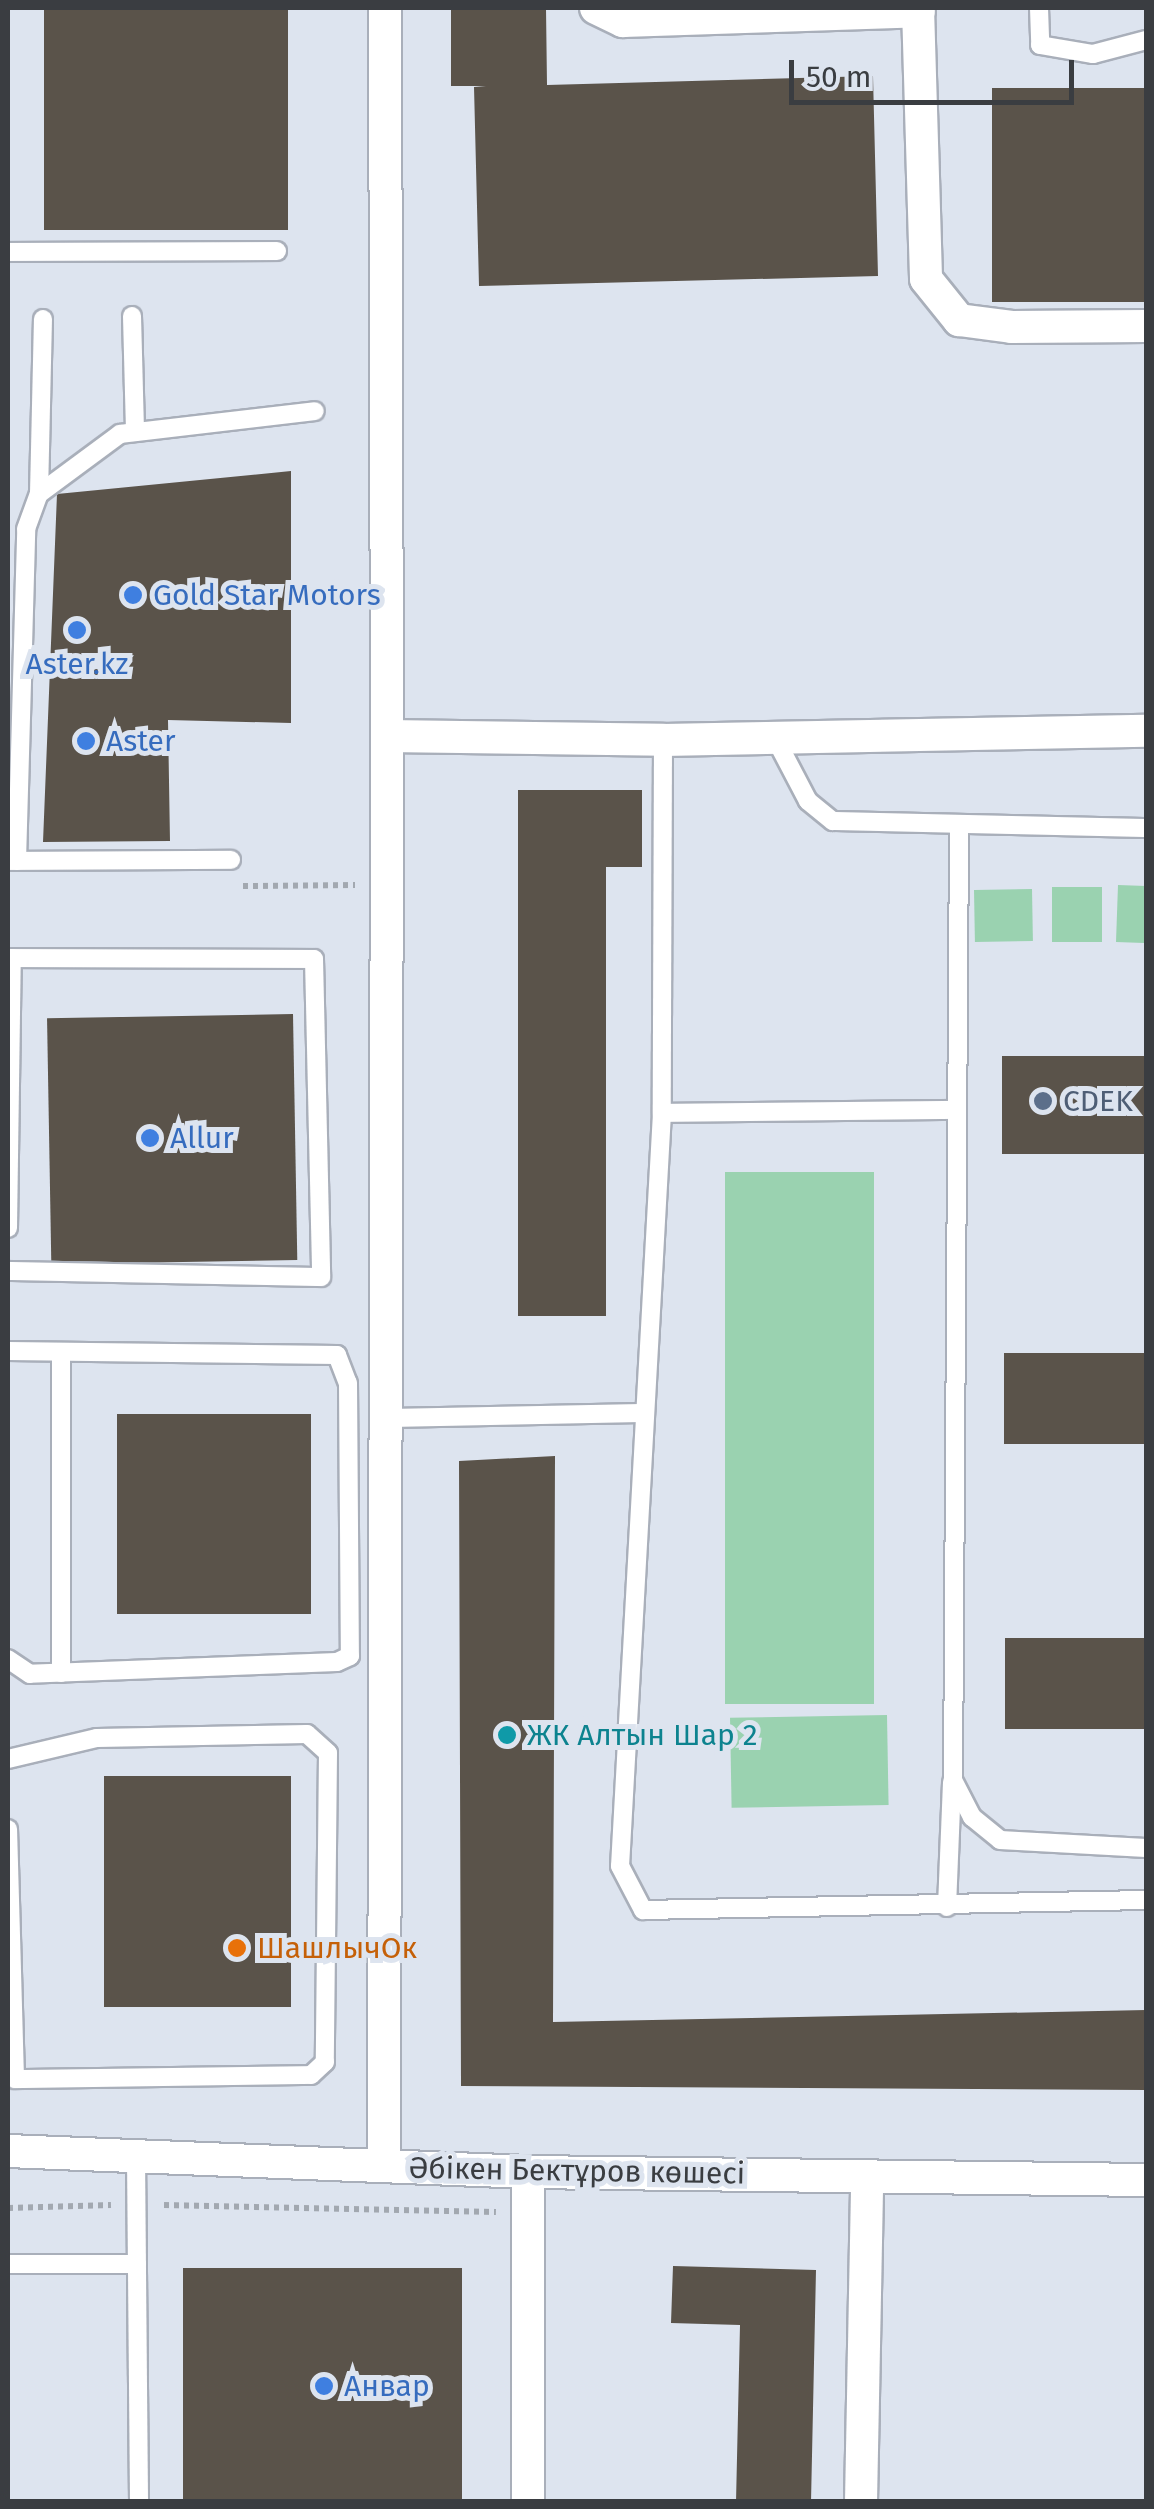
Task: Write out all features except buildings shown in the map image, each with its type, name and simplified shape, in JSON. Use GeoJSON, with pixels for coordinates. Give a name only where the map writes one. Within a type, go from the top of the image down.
{"type":"FeatureCollection","features":[{"type":"Feature","properties":{"kind":"street"},"geometry":{"type":"LineString","coordinates":[[384,2166],[386,8]]}},
{"type":"Feature","properties":{"kind":"street"},"geometry":{"type":"LineString","coordinates":[[596,8],[623,21],[919,10],[926,279],[959,320],[1012,327],[1146,326]]}},
{"type":"Feature","properties":{"kind":"street"},"geometry":{"type":"LineString","coordinates":[[387,736],[663,740],[1146,731]]}},
{"type":"Feature","properties":{"kind":"street","name":"Әбікен Бектұров көшесі"},"geometry":{"type":"LineString","coordinates":[[8,2151],[528,2172],[1146,2180]]}},
{"type":"Feature","properties":{"kind":"street"},"geometry":{"type":"LineString","coordinates":[[528,2172],[528,2502]]}},
{"type":"Feature","properties":{"kind":"street"},"geometry":{"type":"LineString","coordinates":[[861,2502],[866,2177]]}},
{"type":"Feature","properties":{"kind":"lane"},"geometry":{"type":"LineString","coordinates":[[1039,8],[1040,45],[1093,54],[1146,40]]}},
{"type":"Feature","properties":{"kind":"lane"},"geometry":{"type":"LineString","coordinates":[[8,252],[277,250]]}},
{"type":"Feature","properties":{"kind":"lane"},"geometry":{"type":"LineString","coordinates":[[132,316],[134,432]]}},
{"type":"Feature","properties":{"kind":"lane"},"geometry":{"type":"LineString","coordinates":[[38,494],[43,319]]}},
{"type":"Feature","properties":{"kind":"lane"},"geometry":{"type":"LineString","coordinates":[[231,860],[12,861],[17,529],[38,494],[72,464],[134,432],[315,411]]}},
{"type":"Feature","properties":{"kind":"lane"},"geometry":{"type":"LineString","coordinates":[[774,735],[808,800],[833,822],[959,828],[1146,828]]}},
{"type":"Feature","properties":{"kind":"lane"},"geometry":{"type":"LineString","coordinates":[[663,740],[662,1113],[620,1866],[643,1910],[1146,1900]]}},
{"type":"Feature","properties":{"kind":"lane"},"geometry":{"type":"LineString","coordinates":[[947,1906],[952,1780],[959,828]]}},
{"type":"Feature","properties":{"kind":"lane"},"geometry":{"type":"LineString","coordinates":[[8,1228],[10,958],[314,959],[321,1277],[8,1271]]}},
{"type":"Feature","properties":{"kind":"lane"},"geometry":{"type":"LineString","coordinates":[[662,1113],[957,1110]]}},
{"type":"Feature","properties":{"kind":"lane"},"geometry":{"type":"LineString","coordinates":[[8,1351],[337,1354],[348,1383],[350,1656],[337,1662],[30,1674],[8,1659]]}},
{"type":"Feature","properties":{"kind":"lane"},"geometry":{"type":"LineString","coordinates":[[61,1352],[62,1673]]}},
{"type":"Feature","properties":{"kind":"lane"},"geometry":{"type":"LineString","coordinates":[[386,1418],[645,1413]]}},
{"type":"Feature","properties":{"kind":"lane"},"geometry":{"type":"LineString","coordinates":[[8,1760],[97,1738],[307,1734],[328,1753],[325,2062],[311,2075],[16,2079],[8,1828]]}},
{"type":"Feature","properties":{"kind":"lane"},"geometry":{"type":"LineString","coordinates":[[952,1780],[972,1817],[1000,1840],[1146,1848]]}},
{"type":"Feature","properties":{"kind":"lane"},"geometry":{"type":"LineString","coordinates":[[136,2156],[139,2502]]}},
{"type":"Feature","properties":{"kind":"lane"},"geometry":{"type":"LineString","coordinates":[[8,2264],[137,2264]]}},
{"type":"Feature","properties":{"kind":"path"},"geometry":{"type":"LineString","coordinates":[[8,2208],[136,2204],[528,2213]]}},
{"type":"Feature","properties":{"kind":"green space"},"geometry":{"type":"Polygon","coordinates":[[[1118,885],[1146,886],[1144,943],[1116,942],[1118,885]]]}},
{"type":"Feature","properties":{"kind":"green space"},"geometry":{"type":"Polygon","coordinates":[[[1052,887],[1102,887],[1102,942],[1052,942],[1052,887]]]}},
{"type":"Feature","properties":{"kind":"green space"},"geometry":{"type":"Polygon","coordinates":[[[1032,889],[1033,941],[975,942],[974,890],[1032,889]]]}},
{"type":"Feature","properties":{"kind":"green space"},"geometry":{"type":"Polygon","coordinates":[[[725,1172],[874,1172],[874,1704],[725,1704],[725,1172]]]}},
{"type":"Feature","properties":{"kind":"green space"},"geometry":{"type":"Polygon","coordinates":[[[887,1715],[889,1805],[732,1808],[730,1718],[887,1715]]]}},
{"type":"Feature","properties":{"kind":"place","name":"Gold Star Motors"},"geometry":{"type":"Point","coordinates":[133,595]}},
{"type":"Feature","properties":{"kind":"place","name":"Aster.kz"},"geometry":{"type":"Point","coordinates":[77,630]}},
{"type":"Feature","properties":{"kind":"place","name":"Aster"},"geometry":{"type":"Point","coordinates":[86,741]}},
{"type":"Feature","properties":{"kind":"place","name":"CDEK"},"geometry":{"type":"Point","coordinates":[1043,1101]}},
{"type":"Feature","properties":{"kind":"place","name":"Allur"},"geometry":{"type":"Point","coordinates":[150,1138]}},
{"type":"Feature","properties":{"kind":"place","name":"ЖК Алтын Шар 2"},"geometry":{"type":"Point","coordinates":[507,1735]}},
{"type":"Feature","properties":{"kind":"place","name":"ШашлычОк"},"geometry":{"type":"Point","coordinates":[237,1948]}},
{"type":"Feature","properties":{"kind":"place","name":"Анвар"},"geometry":{"type":"Point","coordinates":[324,2386]}}]}
